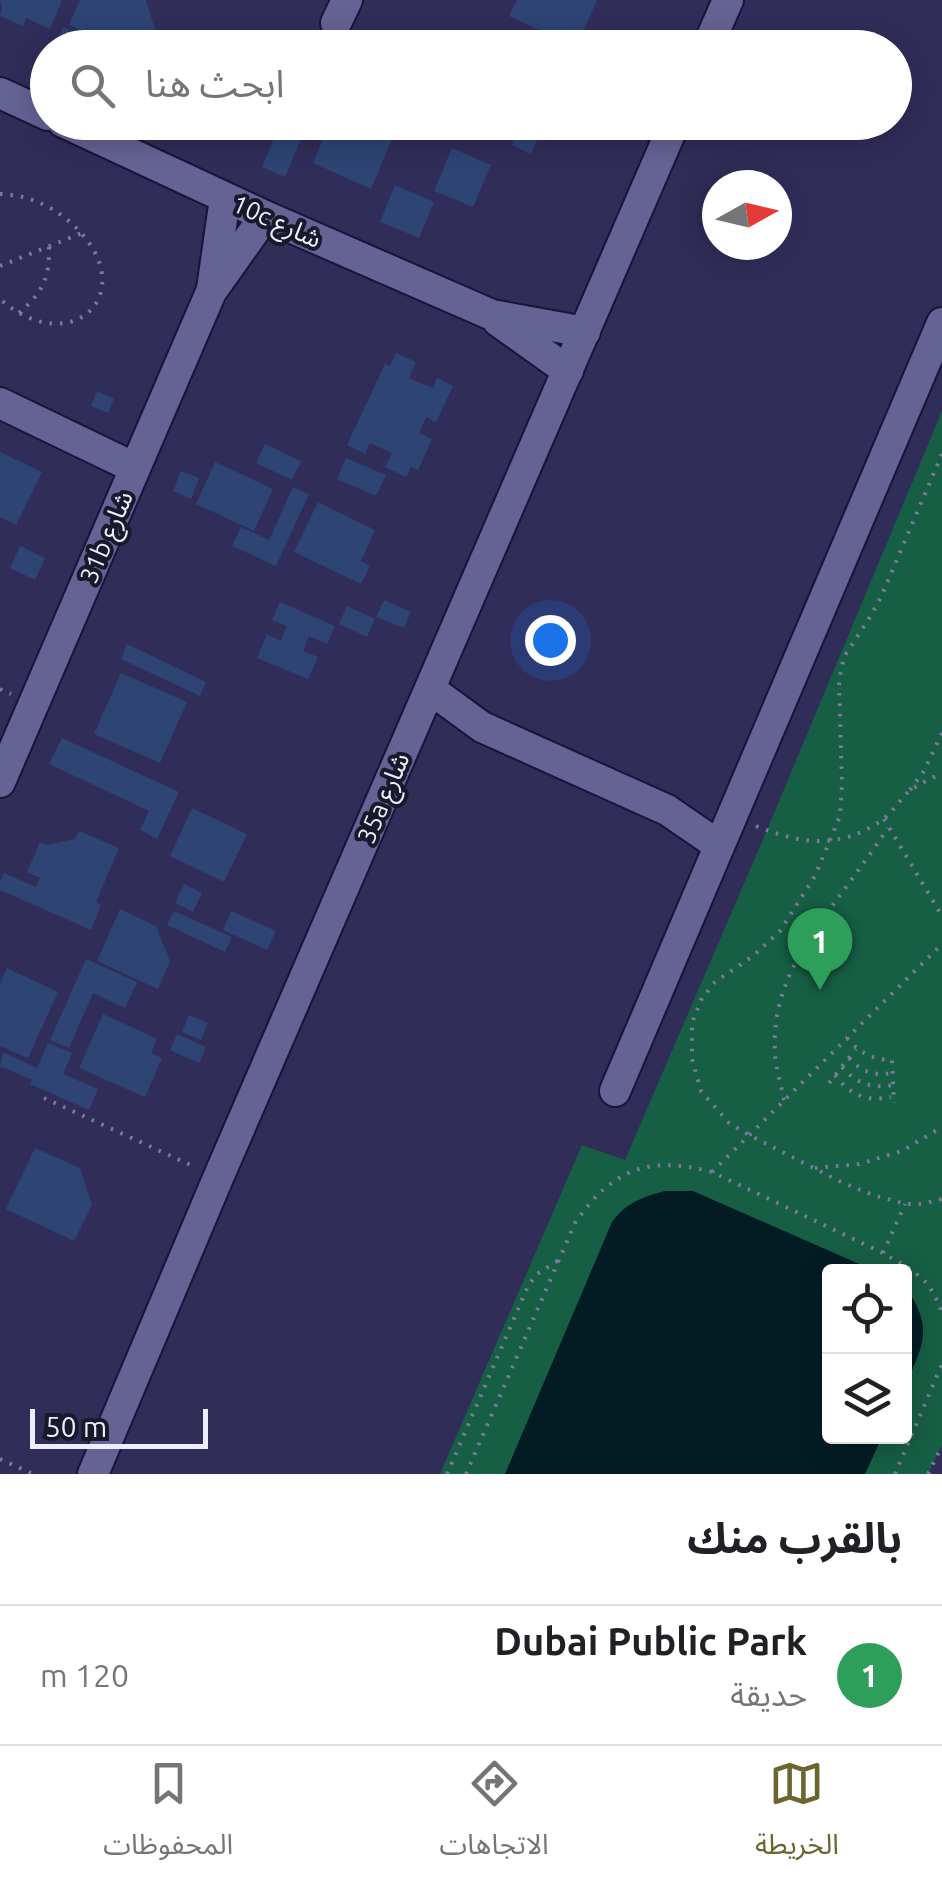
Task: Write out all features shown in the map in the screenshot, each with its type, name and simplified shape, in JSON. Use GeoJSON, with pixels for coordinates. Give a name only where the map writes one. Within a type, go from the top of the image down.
{"type":"FeatureCollection","features":[{"type":"Feature","properties":{"kind":"street"},"geometry":{"type":"LineString","coordinates":[[715,30],[728,0]]}},
{"type":"Feature","properties":{"kind":"street"},"geometry":{"type":"LineString","coordinates":[[0,93],[30,107]]}},
{"type":"Feature","properties":{"kind":"street","name":"10c شارع"},"geometry":{"type":"LineString","coordinates":[[101,140],[492,316],[585,332]]}},
{"type":"Feature","properties":{"kind":"street","name":"35a شارع"},"geometry":{"type":"LineString","coordinates":[[93,1474],[667,140]]}},
{"type":"Feature","properties":{"kind":"street","name":"31b شارع"},"geometry":{"type":"LineString","coordinates":[[211,292],[225,198]]}},
{"type":"Feature","properties":{"kind":"street","name":"31b شارع"},"geometry":{"type":"LineString","coordinates":[[0,782],[211,292],[264,216]]}},
{"type":"Feature","properties":{"kind":"street","name":"10c شارع"},"geometry":{"type":"LineString","coordinates":[[492,316],[568,371]]}},
{"type":"Feature","properties":{"kind":"street"},"geometry":{"type":"LineString","coordinates":[[615,1091],[942,323]]}},
{"type":"Feature","properties":{"kind":"street"},"geometry":{"type":"LineString","coordinates":[[0,403],[136,468]]}},
{"type":"Feature","properties":{"kind":"street"},"geometry":{"type":"LineString","coordinates":[[430,689],[482,727],[667,810],[718,845]]}},
{"type":"Feature","properties":{"kind":"street"},"geometry":{"type":"LineString","coordinates":[[417,719],[482,727]]}},
{"type":"Feature","properties":{"kind":"street"},"geometry":{"type":"LineString","coordinates":[[667,810],[731,816]]}},
{"type":"Feature","properties":{"kind":"path"},"geometry":{"type":"LineString","coordinates":[[0,194],[40,202],[63,216],[94,249],[103,284],[99,300],[86,314],[70,322],[36,321],[0,298]]}},
{"type":"Feature","properties":{"kind":"path"},"geometry":{"type":"LineString","coordinates":[[0,266],[82,233]]}},
{"type":"Feature","properties":{"kind":"path"},"geometry":{"type":"LineString","coordinates":[[18,313],[34,300],[44,284],[50,265],[49,246]]}},
{"type":"Feature","properties":{"kind":"path"},"geometry":{"type":"LineString","coordinates":[[942,454],[881,597],[844,657],[838,680],[840,816],[816,876],[780,931],[753,956],[715,982],[701,1000],[692,1024],[692,1059],[702,1091],[729,1123],[813,1169],[873,1195],[905,1204],[942,1198]]}},
{"type":"Feature","properties":{"kind":"path"},"geometry":{"type":"LineString","coordinates":[[731,816],[803,842],[851,837],[884,819],[909,792],[942,733]]}},
{"type":"Feature","properties":{"kind":"path"},"geometry":{"type":"LineString","coordinates":[[909,792],[942,773]]}},
{"type":"Feature","properties":{"kind":"path"},"geometry":{"type":"LineString","coordinates":[[884,819],[942,916]]}},
{"type":"Feature","properties":{"kind":"path"},"geometry":{"type":"LineString","coordinates":[[784,1100],[774,1054],[781,998],[790,972],[803,946],[888,828]]}},
{"type":"Feature","properties":{"kind":"path"},"geometry":{"type":"LineString","coordinates":[[712,1172],[942,944]]}},
{"type":"Feature","properties":{"kind":"path"},"geometry":{"type":"LineString","coordinates":[[835,1075],[854,1094],[894,1100],[892,1060],[872,1057],[856,1049],[847,1038]]}},
{"type":"Feature","properties":{"kind":"path"},"geometry":{"type":"LineString","coordinates":[[828,1083],[856,1049]]}},
{"type":"Feature","properties":{"kind":"path"},"geometry":{"type":"LineString","coordinates":[[848,1058],[873,1074],[892,1073]]}},
{"type":"Feature","properties":{"kind":"path"},"geometry":{"type":"LineString","coordinates":[[842,1067],[870,1086],[893,1085]]}},
{"type":"Feature","properties":{"kind":"path"},"geometry":{"type":"LineString","coordinates":[[44,1098],[218,1178]]}},
{"type":"Feature","properties":{"kind":"path"},"geometry":{"type":"LineString","coordinates":[[813,1169],[859,1164],[902,1151],[942,1127]]}},
{"type":"Feature","properties":{"kind":"path"},"geometry":{"type":"LineString","coordinates":[[466,1474],[574,1222],[610,1183],[633,1170],[684,1165],[712,1172],[883,1252],[928,1284],[942,1316]]}},
{"type":"Feature","properties":{"kind":"path"},"geometry":{"type":"LineString","coordinates":[[883,1252],[905,1204]]}},
{"type":"Feature","properties":{"kind":"path"},"geometry":{"type":"LineString","coordinates":[[447,1474],[528,1286],[537,1274],[560,1260]]}},
{"type":"Feature","properties":{"kind":"path"},"geometry":{"type":"LineString","coordinates":[[896,1474],[942,1364]]}},
{"type":"Feature","properties":{"kind":"path"},"geometry":{"type":"LineString","coordinates":[[928,1474],[942,1446]]}},
{"type":"Feature","properties":{"kind":"path"},"geometry":{"type":"LineString","coordinates":[[0,1459],[33,1474]]}},
{"type":"Feature","properties":{"kind":"green space"},"geometry":{"type":"Polygon","coordinates":[[[942,411],[942,1445],[928,1474],[440,1474],[582,1145],[625,1160],[942,411]]]}},
{"type":"Feature","properties":{"kind":"water"},"geometry":{"type":"Polygon","coordinates":[[[665,1191],[693,1191],[859,1264],[822,1264],[822,1444],[879,1444],[865,1474],[505,1474],[612,1222],[623,1210],[665,1191]]]}},
{"type":"Feature","properties":{"kind":"water"},"geometry":{"type":"Polygon","coordinates":[[[912,1297],[923,1324],[912,1369],[912,1297]]]}},
{"type":"Feature","properties":{"kind":"building"},"geometry":{"type":"Polygon","coordinates":[[[0,0],[62,0],[50,29],[26,18],[23,26],[0,16],[0,0]]]}},
{"type":"Feature","properties":{"kind":"building"},"geometry":{"type":"Polygon","coordinates":[[[80,0],[146,0],[155,29],[80,30],[69,25],[80,0]]]}},
{"type":"Feature","properties":{"kind":"building"},"geometry":{"type":"Polygon","coordinates":[[[517,0],[597,0],[584,30],[539,30],[509,16],[517,0]]]}},
{"type":"Feature","properties":{"kind":"building"},"geometry":{"type":"Polygon","coordinates":[[[273,140],[300,140],[285,177],[262,167],[273,140]]]}},
{"type":"Feature","properties":{"kind":"building"},"geometry":{"type":"Polygon","coordinates":[[[323,140],[391,140],[371,189],[313,163],[323,140]]]}},
{"type":"Feature","properties":{"kind":"building"},"geometry":{"type":"Polygon","coordinates":[[[514,140],[537,140],[531,154],[512,145],[514,140]]]}},
{"type":"Feature","properties":{"kind":"building"},"geometry":{"type":"Polygon","coordinates":[[[452,148],[491,165],[473,207],[434,191],[452,148]]]}},
{"type":"Feature","properties":{"kind":"building"},"geometry":{"type":"Polygon","coordinates":[[[395,185],[434,202],[419,238],[380,222],[395,185]]]}},
{"type":"Feature","properties":{"kind":"building"},"geometry":{"type":"Polygon","coordinates":[[[396,353],[416,362],[409,378],[433,388],[437,378],[453,386],[436,422],[426,417],[419,433],[432,439],[418,470],[411,467],[406,477],[385,467],[392,453],[370,443],[365,454],[347,445],[385,364],[390,366],[396,353]]]}},
{"type":"Feature","properties":{"kind":"building"},"geometry":{"type":"Polygon","coordinates":[[[97,391],[114,399],[108,413],[91,406],[97,391]]]}},
{"type":"Feature","properties":{"kind":"building"},"geometry":{"type":"Polygon","coordinates":[[[265,444],[301,461],[292,480],[256,463],[265,444]]]}},
{"type":"Feature","properties":{"kind":"building"},"geometry":{"type":"Polygon","coordinates":[[[0,452],[42,472],[16,525],[0,517],[0,452]]]}},
{"type":"Feature","properties":{"kind":"building"},"geometry":{"type":"Polygon","coordinates":[[[346,458],[386,475],[376,496],[337,479],[346,458]]]}},
{"type":"Feature","properties":{"kind":"building"},"geometry":{"type":"Polygon","coordinates":[[[215,462],[273,489],[254,531],[196,504],[215,462]]]}},
{"type":"Feature","properties":{"kind":"building"},"geometry":{"type":"Polygon","coordinates":[[[181,471],[199,478],[191,499],[173,491],[181,471]]]}},
{"type":"Feature","properties":{"kind":"building"},"geometry":{"type":"Polygon","coordinates":[[[293,487],[309,494],[276,566],[232,546],[241,527],[269,540],[293,487]]]}},
{"type":"Feature","properties":{"kind":"building"},"geometry":{"type":"Polygon","coordinates":[[[318,502],[375,530],[361,561],[370,566],[361,584],[294,552],[318,502]]]}},
{"type":"Feature","properties":{"kind":"building"},"geometry":{"type":"Polygon","coordinates":[[[20,546],[45,558],[35,580],[10,568],[20,546]]]}},
{"type":"Feature","properties":{"kind":"building"},"geometry":{"type":"Polygon","coordinates":[[[384,600],[411,612],[404,628],[376,617],[384,600]]]}},
{"type":"Feature","properties":{"kind":"building"},"geometry":{"type":"Polygon","coordinates":[[[280,602],[335,626],[327,644],[309,636],[303,651],[318,657],[308,679],[257,658],[267,634],[281,641],[287,626],[272,620],[280,602]]]}},
{"type":"Feature","properties":{"kind":"building"},"geometry":{"type":"Polygon","coordinates":[[[347,606],[375,619],[367,637],[339,624],[347,606]]]}},
{"type":"Feature","properties":{"kind":"building"},"geometry":{"type":"Polygon","coordinates":[[[127,644],[206,682],[200,696],[121,659],[127,644]]]}},
{"type":"Feature","properties":{"kind":"building"},"geometry":{"type":"Polygon","coordinates":[[[121,673],[187,702],[160,763],[94,734],[121,673]]]}},
{"type":"Feature","properties":{"kind":"building"},"geometry":{"type":"Polygon","coordinates":[[[62,738],[179,792],[157,839],[140,830],[149,811],[49,764],[62,738]]]}},
{"type":"Feature","properties":{"kind":"building"},"geometry":{"type":"Polygon","coordinates":[[[192,808],[247,834],[224,882],[170,856],[192,808]]]}},
{"type":"Feature","properties":{"kind":"building"},"geometry":{"type":"Polygon","coordinates":[[[79,831],[119,848],[96,902],[101,905],[91,930],[0,890],[4,873],[36,887],[40,878],[27,872],[40,842],[47,845],[75,839],[79,831]]]}},
{"type":"Feature","properties":{"kind":"building"},"geometry":{"type":"Polygon","coordinates":[[[184,884],[202,893],[193,912],[175,903],[184,884]]]}},
{"type":"Feature","properties":{"kind":"building"},"geometry":{"type":"Polygon","coordinates":[[[120,909],[156,926],[170,961],[158,989],[97,961],[120,909]]]}},
{"type":"Feature","properties":{"kind":"building"},"geometry":{"type":"Polygon","coordinates":[[[174,911],[232,937],[225,952],[167,925],[174,911]]]}},
{"type":"Feature","properties":{"kind":"building"},"geometry":{"type":"Polygon","coordinates":[[[231,911],[276,931],[267,950],[223,930],[231,911]]]}},
{"type":"Feature","properties":{"kind":"building"},"geometry":{"type":"Polygon","coordinates":[[[86,959],[137,982],[125,1008],[93,993],[69,1048],[50,1040],[86,959]]]}},
{"type":"Feature","properties":{"kind":"building"},"geometry":{"type":"Polygon","coordinates":[[[7,968],[58,992],[28,1058],[0,1046],[0,984],[7,968]]]}},
{"type":"Feature","properties":{"kind":"building"},"geometry":{"type":"Polygon","coordinates":[[[103,1014],[157,1039],[151,1053],[162,1058],[145,1097],[79,1068],[103,1014]]]}},
{"type":"Feature","properties":{"kind":"building"},"geometry":{"type":"Polygon","coordinates":[[[189,1015],[208,1023],[201,1040],[182,1032],[189,1015]]]}},
{"type":"Feature","properties":{"kind":"building"},"geometry":{"type":"Polygon","coordinates":[[[177,1034],[206,1047],[199,1063],[170,1050],[177,1034]]]}},
{"type":"Feature","properties":{"kind":"building"},"geometry":{"type":"Polygon","coordinates":[[[48,1043],[72,1053],[63,1074],[98,1089],[89,1110],[0,1066],[3,1052],[37,1068],[48,1043]]]}},
{"type":"Feature","properties":{"kind":"building"},"geometry":{"type":"Polygon","coordinates":[[[35,1148],[80,1168],[92,1205],[74,1241],[6,1209],[35,1148]]]}},
{"type":"Feature","properties":{"kind":"place","name":"Dubai Public Park"},"geometry":{"type":"Point","coordinates":[820,990]}}]}
